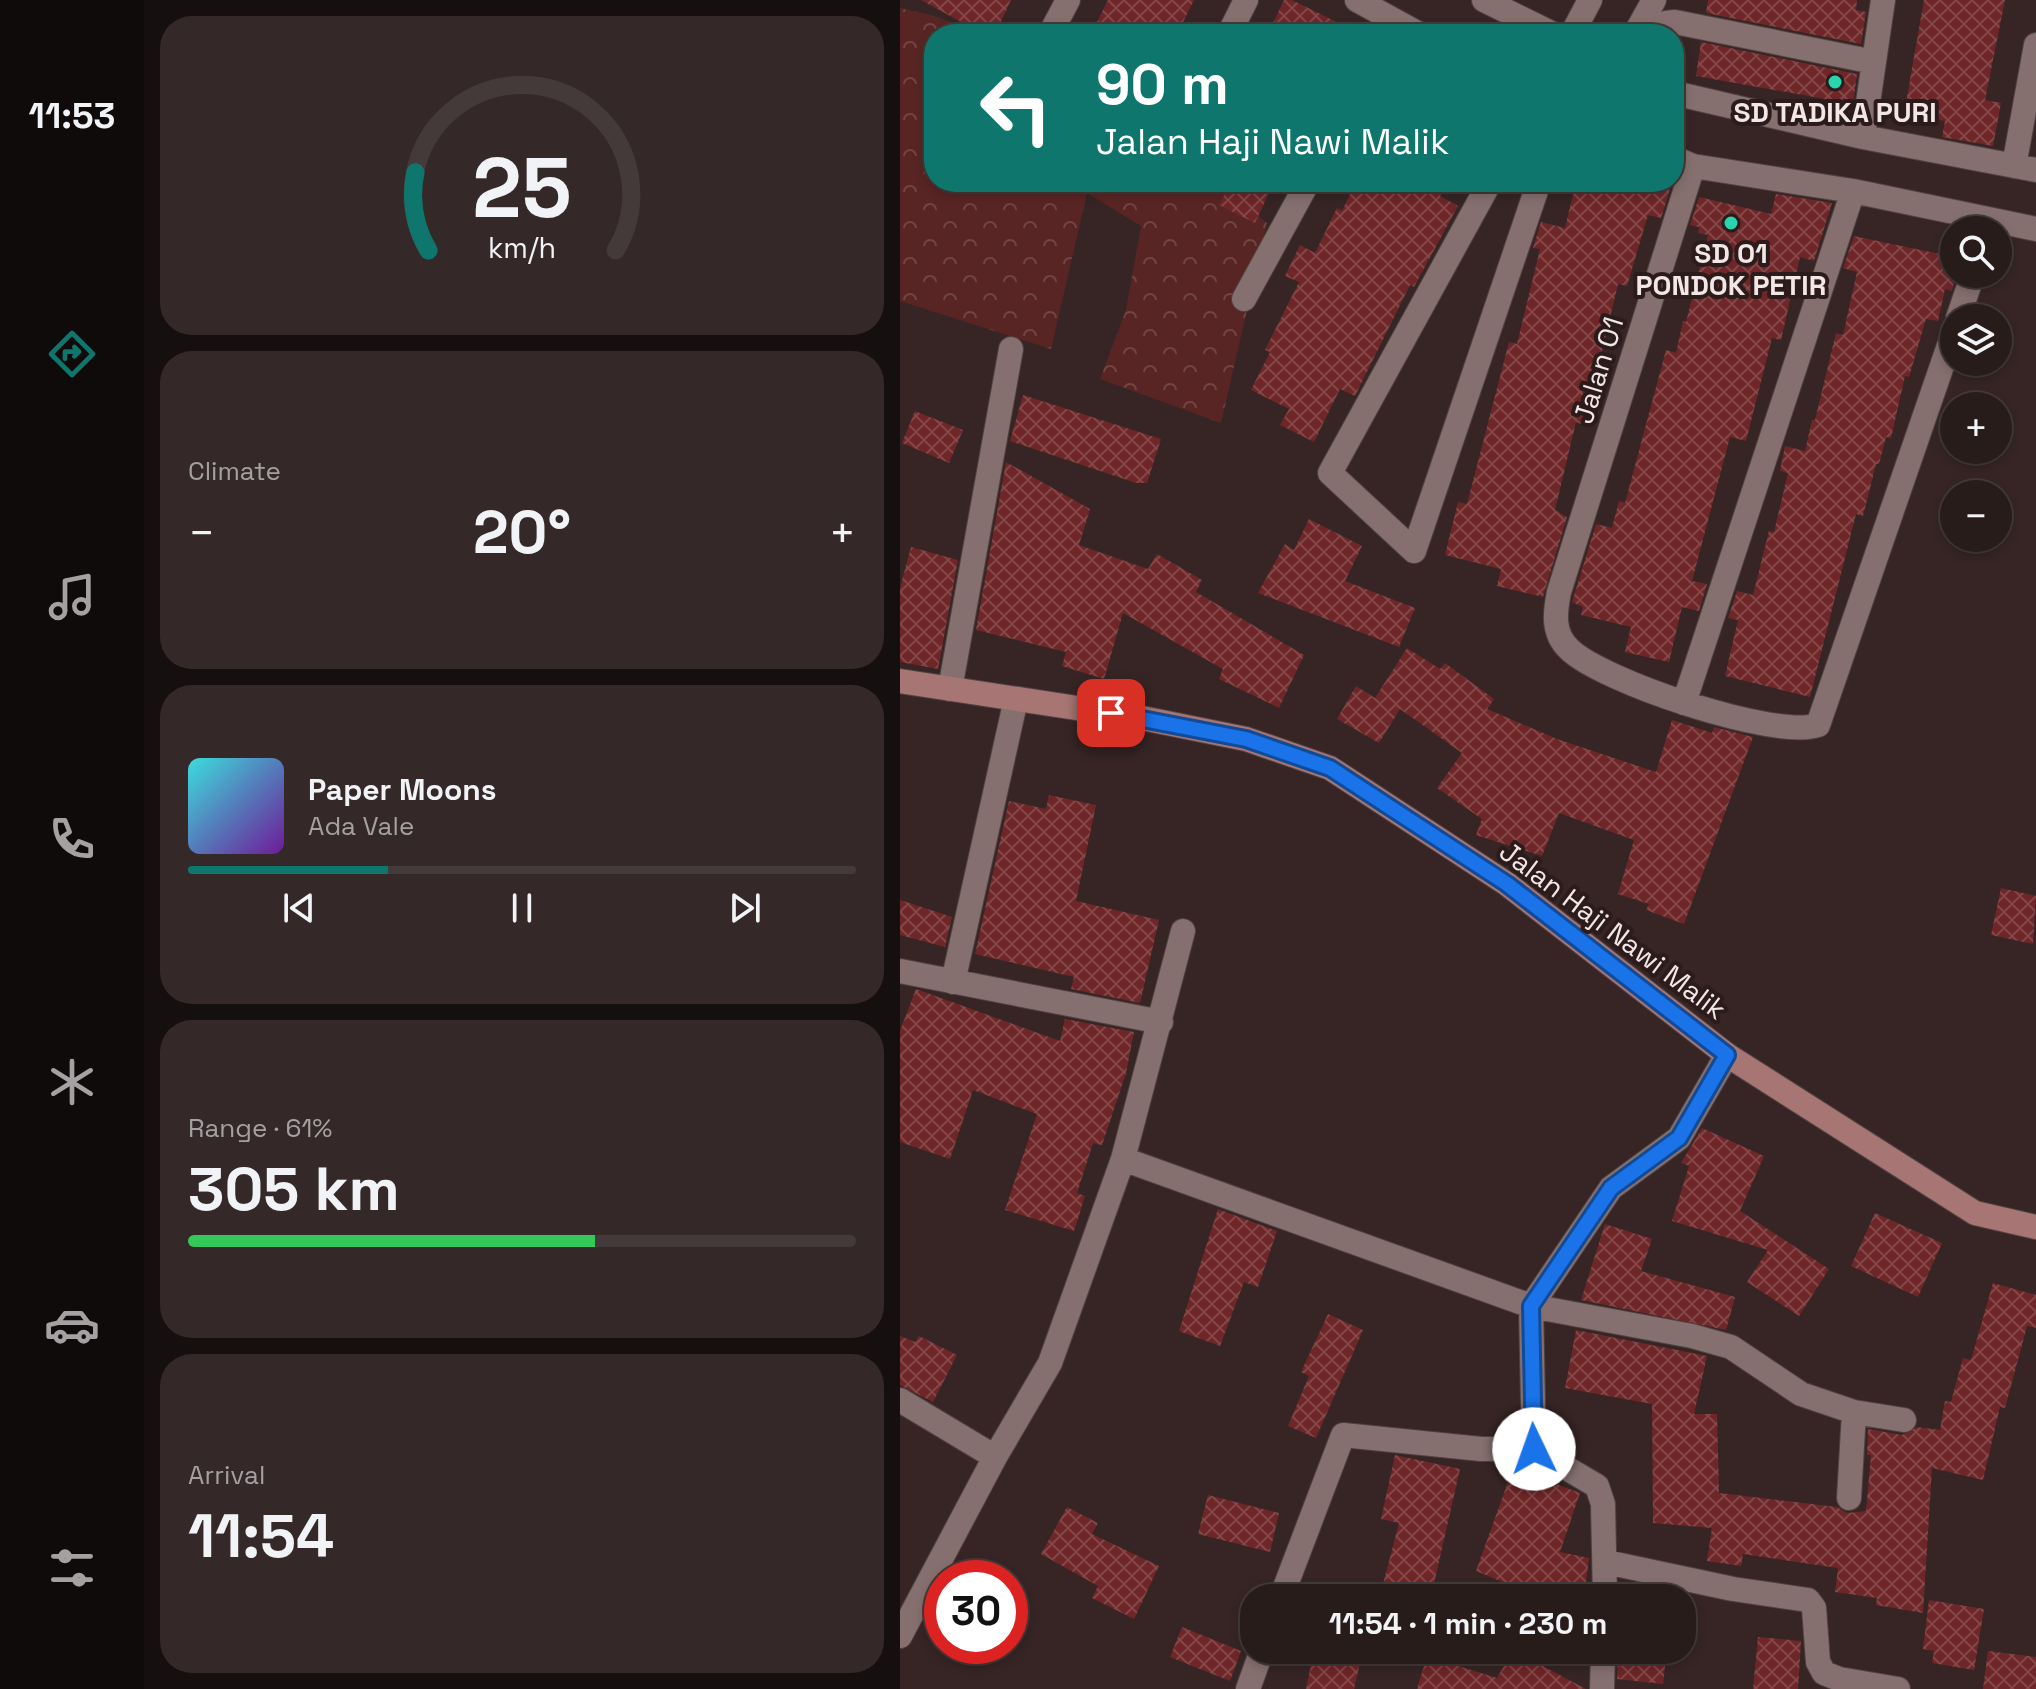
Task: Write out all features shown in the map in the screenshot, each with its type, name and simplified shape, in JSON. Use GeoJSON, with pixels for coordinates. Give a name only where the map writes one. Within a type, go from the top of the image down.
{"type":"FeatureCollection","features":[{"type":"Feature","properties":{"kind":"main road","name":"Jalan Haji Nawi Malik"},"geometry":{"type":"LineString","coordinates":[[900,681],[1142,718],[1246,739],[1330,768],[1507,884],[1727,1055],[1975,1213],[2036,1227]]}},
{"type":"Feature","properties":{"kind":"street"},"geometry":{"type":"LineString","coordinates":[[1055,24],[1068,0]]}},
{"type":"Feature","properties":{"kind":"street"},"geometry":{"type":"LineString","coordinates":[[1234,24],[1246,0]]}},
{"type":"Feature","properties":{"kind":"street"},"geometry":{"type":"LineString","coordinates":[[1357,0],[1387,24]]}},
{"type":"Feature","properties":{"kind":"street"},"geometry":{"type":"LineString","coordinates":[[1484,0],[1533,24]]}},
{"type":"Feature","properties":{"kind":"street"},"geometry":{"type":"LineString","coordinates":[[1577,24],[1590,0]]}},
{"type":"Feature","properties":{"kind":"street"},"geometry":{"type":"LineString","coordinates":[[1641,24],[1654,0]]}},
{"type":"Feature","properties":{"kind":"street"},"geometry":{"type":"LineString","coordinates":[[1863,137],[1883,0]]}},
{"type":"Feature","properties":{"kind":"street"},"geometry":{"type":"LineString","coordinates":[[1665,24],[1675,22],[1874,62]]}},
{"type":"Feature","properties":{"kind":"street"},"geometry":{"type":"LineString","coordinates":[[1684,95],[1863,137],[2025,168],[2036,45]]}},
{"type":"Feature","properties":{"kind":"street"},"geometry":{"type":"LineString","coordinates":[[1684,162],[1853,191],[1954,216]]}},
{"type":"Feature","properties":{"kind":"street"},"geometry":{"type":"LineString","coordinates":[[1684,703],[1853,191]]}},
{"type":"Feature","properties":{"kind":"street"},"geometry":{"type":"LineString","coordinates":[[1244,299],[1303,192]]}},
{"type":"Feature","properties":{"kind":"street"},"geometry":{"type":"LineString","coordinates":[[1485,192],[1330,473],[1414,551],[1536,192]]}},
{"type":"Feature","properties":{"kind":"street","name":"Jalan O1"},"geometry":{"type":"LineString","coordinates":[[1675,192],[1559,592],[1554,617],[1558,634],[1569,650],[1650,692],[1684,703],[1762,723],[1809,729],[1818,725],[1940,372]]}},
{"type":"Feature","properties":{"kind":"street"},"geometry":{"type":"LineString","coordinates":[[2012,227],[2036,229]]}},
{"type":"Feature","properties":{"kind":"street"},"geometry":{"type":"LineString","coordinates":[[950,689],[1011,349]]}},
{"type":"Feature","properties":{"kind":"street"},"geometry":{"type":"LineString","coordinates":[[953,982],[1016,699]]}},
{"type":"Feature","properties":{"kind":"street"},"geometry":{"type":"LineString","coordinates":[[900,1636],[995,1457],[1050,1363],[1123,1159],[1183,931]]}},
{"type":"Feature","properties":{"kind":"street"},"geometry":{"type":"LineString","coordinates":[[901,974],[1161,1022]]}},
{"type":"Feature","properties":{"kind":"street"},"geometry":{"type":"LineString","coordinates":[[1534,1449],[1531,1306],[1611,1188],[1679,1138],[1727,1055]]}},
{"type":"Feature","properties":{"kind":"street"},"geometry":{"type":"LineString","coordinates":[[1123,1159],[1531,1306],[1692,1336],[1731,1347],[1801,1394],[1854,1412],[1904,1420]]}},
{"type":"Feature","properties":{"kind":"street"},"geometry":{"type":"LineString","coordinates":[[900,1400],[995,1457]]}},
{"type":"Feature","properties":{"kind":"street"},"geometry":{"type":"LineString","coordinates":[[1849,1498],[1854,1412]]}},
{"type":"Feature","properties":{"kind":"street"},"geometry":{"type":"LineString","coordinates":[[1286,1584],[1337,1442],[1343,1435],[1481,1449],[1534,1449],[1597,1486],[1603,1504],[1605,1584]]}},
{"type":"Feature","properties":{"kind":"street"},"geometry":{"type":"LineString","coordinates":[[1606,1562],[1733,1589],[1808,1600],[1814,1608],[1818,1662],[1824,1673],[1898,1689]]}},
{"type":"Feature","properties":{"kind":"street"},"geometry":{"type":"LineString","coordinates":[[1248,1689],[1257,1664]]}},
{"type":"Feature","properties":{"kind":"street"},"geometry":{"type":"LineString","coordinates":[[1602,1689],[1603,1664]]}},
{"type":"Feature","properties":{"kind":"green space"},"geometry":{"type":"Polygon","coordinates":[[[900,8],[957,24],[924,24],[924,192],[1228,192],[1267,223],[1221,423],[1100,379],[1126,310],[1141,226],[1087,193],[1051,349],[900,301],[900,8]]]}},
{"type":"Feature","properties":{"kind":"building"},"geometry":{"type":"Polygon","coordinates":[[[921,0],[1011,0],[1000,24],[965,24],[921,0]]]}},
{"type":"Feature","properties":{"kind":"building"},"geometry":{"type":"Polygon","coordinates":[[[1108,0],[1194,0],[1182,24],[1096,24],[1108,0]]]}},
{"type":"Feature","properties":{"kind":"building"},"geometry":{"type":"Polygon","coordinates":[[[1284,0],[1292,0],[1341,24],[1275,24],[1284,0]]]}},
{"type":"Feature","properties":{"kind":"building"},"geometry":{"type":"Polygon","coordinates":[[[1708,0],[1857,0],[1856,10],[1866,12],[1861,44],[1706,13],[1708,0]]]}},
{"type":"Feature","properties":{"kind":"building"},"geometry":{"type":"Polygon","coordinates":[[[1924,0],[2005,0],[1985,100],[2001,103],[1993,146],[1942,137],[1945,121],[1904,114],[1924,0]]]}},
{"type":"Feature","properties":{"kind":"building"},"geometry":{"type":"Polygon","coordinates":[[[1701,42],[1857,74],[1853,104],[1696,76],[1701,42]]]}},
{"type":"Feature","properties":{"kind":"building"},"geometry":{"type":"Polygon","coordinates":[[[1226,192],[1269,192],[1255,223],[1219,205],[1226,192]]]}},
{"type":"Feature","properties":{"kind":"building"},"geometry":{"type":"Polygon","coordinates":[[[1351,192],[1442,192],[1440,196],[1458,206],[1414,287],[1410,285],[1355,396],[1340,389],[1314,442],[1280,425],[1289,409],[1251,390],[1270,352],[1265,350],[1299,282],[1285,276],[1300,245],[1315,253],[1337,208],[1342,211],[1351,192]]]}},
{"type":"Feature","properties":{"kind":"building"},"geometry":{"type":"Polygon","coordinates":[[[1574,192],[1669,192],[1661,218],[1648,215],[1627,286],[1618,284],[1596,376],[1593,376],[1581,424],[1576,422],[1555,510],[1567,517],[1543,597],[1497,586],[1501,569],[1445,555],[1458,502],[1467,504],[1509,342],[1517,344],[1540,249],[1533,248],[1541,222],[1565,228],[1574,192]]]}},
{"type":"Feature","properties":{"kind":"building"},"geometry":{"type":"Polygon","coordinates":[[[1776,194],[1832,203],[1814,261],[1800,257],[1781,340],[1772,338],[1746,441],[1730,437],[1692,581],[1707,584],[1699,611],[1682,607],[1669,662],[1625,652],[1631,627],[1581,615],[1583,607],[1572,602],[1596,524],[1612,528],[1619,501],[1625,503],[1666,350],[1676,353],[1683,321],[1686,322],[1708,235],[1698,233],[1699,227],[1690,225],[1699,197],[1771,214],[1776,194]]]}},
{"type":"Feature","properties":{"kind":"building"},"geometry":{"type":"Polygon","coordinates":[[[1854,236],[1940,254],[1940,288],[1953,288],[1952,291],[1945,289],[1938,321],[1926,319],[1909,377],[1905,376],[1891,438],[1886,437],[1879,464],[1876,464],[1863,516],[1856,514],[1810,697],[1725,676],[1738,620],[1728,618],[1737,591],[1753,595],[1769,531],[1774,532],[1788,473],[1780,471],[1785,446],[1805,451],[1836,333],[1843,335],[1857,272],[1843,268],[1854,236]]]}},
{"type":"Feature","properties":{"kind":"building"},"geometry":{"type":"Polygon","coordinates":[[[1023,395],[1161,439],[1147,483],[1136,483],[1010,441],[1023,395]]]}},
{"type":"Feature","properties":{"kind":"building"},"geometry":{"type":"Polygon","coordinates":[[[915,411],[963,430],[949,463],[902,443],[915,411]]]}},
{"type":"Feature","properties":{"kind":"building"},"geometry":{"type":"Polygon","coordinates":[[[1006,462],[1090,509],[1079,545],[1148,569],[1157,554],[1202,580],[1196,592],[1304,655],[1279,708],[1219,679],[1223,669],[1123,613],[1104,679],[1062,666],[1066,652],[976,630],[1006,462]]]}},
{"type":"Feature","properties":{"kind":"building"},"geometry":{"type":"Polygon","coordinates":[[[1309,519],[1362,546],[1345,581],[1415,608],[1399,647],[1258,593],[1285,544],[1294,550],[1309,519]]]}},
{"type":"Feature","properties":{"kind":"building"},"geometry":{"type":"Polygon","coordinates":[[[911,547],[958,560],[938,669],[900,662],[900,588],[911,547]]]}},
{"type":"Feature","properties":{"kind":"building"},"geometry":{"type":"Polygon","coordinates":[[[1407,648],[1440,669],[1445,663],[1494,699],[1487,709],[1557,739],[1656,772],[1672,720],[1712,733],[1714,727],[1753,737],[1684,924],[1646,910],[1649,904],[1618,894],[1634,840],[1559,813],[1542,856],[1476,835],[1482,819],[1437,788],[1462,753],[1400,709],[1379,743],[1337,719],[1356,686],[1375,698],[1407,648]]]}},
{"type":"Feature","properties":{"kind":"building"},"geometry":{"type":"Polygon","coordinates":[[[1049,795],[1096,805],[1076,901],[1159,920],[1140,1003],[1071,989],[1074,977],[975,954],[1009,801],[1046,809],[1049,795]]]}},
{"type":"Feature","properties":{"kind":"building"},"geometry":{"type":"Polygon","coordinates":[[[2001,888],[2036,896],[2033,944],[1991,935],[2001,888]]]}},
{"type":"Feature","properties":{"kind":"building"},"geometry":{"type":"Polygon","coordinates":[[[900,900],[952,917],[945,947],[900,935],[900,900]]]}},
{"type":"Feature","properties":{"kind":"building"},"geometry":{"type":"Polygon","coordinates":[[[916,989],[1060,1041],[1065,1019],[1134,1032],[1126,1073],[1102,1145],[1093,1143],[1077,1193],[1085,1196],[1074,1231],[1005,1210],[1037,1114],[973,1090],[950,1159],[900,1142],[900,1031],[916,989]]]}},
{"type":"Feature","properties":{"kind":"building"},"geometry":{"type":"Polygon","coordinates":[[[1702,1128],[1764,1156],[1740,1211],[1829,1269],[1799,1316],[1747,1282],[1768,1250],[1672,1221],[1689,1166],[1681,1163],[1702,1128]]]}},
{"type":"Feature","properties":{"kind":"building"},"geometry":{"type":"Polygon","coordinates":[[[1218,1209],[1277,1231],[1258,1287],[1244,1282],[1220,1346],[1179,1331],[1218,1209]]]}},
{"type":"Feature","properties":{"kind":"building"},"geometry":{"type":"Polygon","coordinates":[[[1875,1213],[1942,1243],[1918,1297],[1851,1266],[1875,1213]]]}},
{"type":"Feature","properties":{"kind":"building"},"geometry":{"type":"Polygon","coordinates":[[[1605,1224],[1652,1239],[1641,1271],[1735,1297],[1726,1330],[1581,1300],[1605,1224]]]}},
{"type":"Feature","properties":{"kind":"building"},"geometry":{"type":"Polygon","coordinates":[[[1993,1283],[2036,1295],[2036,1328],[2027,1326],[2005,1408],[2000,1407],[1983,1480],[1932,1468],[1923,1613],[1876,1605],[1877,1598],[1835,1592],[1838,1568],[1743,1554],[1741,1566],[1707,1561],[1712,1528],[1653,1523],[1652,1404],[1565,1388],[1576,1330],[1707,1356],[1694,1414],[1717,1414],[1719,1493],[1837,1507],[1847,1513],[1866,1511],[1871,1455],[1867,1455],[1868,1429],[1902,1435],[1917,1427],[1940,1430],[1945,1401],[1951,1402],[1963,1358],[1971,1360],[1993,1283]]]}},
{"type":"Feature","properties":{"kind":"building"},"geometry":{"type":"Polygon","coordinates":[[[1328,1314],[1363,1330],[1316,1438],[1288,1426],[1309,1376],[1301,1372],[1328,1314]]]}},
{"type":"Feature","properties":{"kind":"building"},"geometry":{"type":"Polygon","coordinates":[[[900,1336],[915,1342],[919,1336],[957,1355],[933,1402],[900,1385],[900,1336]]]}},
{"type":"Feature","properties":{"kind":"building"},"geometry":{"type":"Polygon","coordinates":[[[1395,1455],[1460,1469],[1434,1584],[1383,1584],[1399,1523],[1381,1519],[1395,1455]]]}},
{"type":"Feature","properties":{"kind":"building"},"geometry":{"type":"Polygon","coordinates":[[[1513,1468],[1580,1493],[1560,1552],[1589,1558],[1586,1584],[1507,1584],[1476,1571],[1513,1468]]]}},
{"type":"Feature","properties":{"kind":"building"},"geometry":{"type":"Polygon","coordinates":[[[1208,1495],[1279,1513],[1270,1552],[1198,1534],[1208,1495]]]}},
{"type":"Feature","properties":{"kind":"building"},"geometry":{"type":"Polygon","coordinates":[[[1067,1507],[1098,1523],[1092,1534],[1159,1566],[1134,1619],[1092,1598],[1098,1586],[1041,1554],[1067,1507]]]}},
{"type":"Feature","properties":{"kind":"building"},"geometry":{"type":"Polygon","coordinates":[[[1929,1600],[1984,1609],[1974,1670],[1932,1663],[1934,1651],[1923,1649],[1929,1600]]]}},
{"type":"Feature","properties":{"kind":"building"},"geometry":{"type":"Polygon","coordinates":[[[1182,1627],[1240,1651],[1230,1681],[1170,1657],[1182,1627]]]}},
{"type":"Feature","properties":{"kind":"building"},"geometry":{"type":"Polygon","coordinates":[[[1758,1637],[1801,1641],[1798,1689],[1753,1689],[1758,1637]]]}},
{"type":"Feature","properties":{"kind":"building"},"geometry":{"type":"Polygon","coordinates":[[[1988,1651],[2036,1657],[2036,1689],[1983,1689],[1988,1651]]]}},
{"type":"Feature","properties":{"kind":"building"},"geometry":{"type":"Polygon","coordinates":[[[1311,1664],[1360,1664],[1354,1689],[1306,1689],[1311,1664]]]}},
{"type":"Feature","properties":{"kind":"building"},"geometry":{"type":"Polygon","coordinates":[[[1425,1664],[1452,1664],[1497,1678],[1505,1664],[1539,1664],[1586,1689],[1417,1689],[1425,1664]]]}},
{"type":"Feature","properties":{"kind":"building"},"geometry":{"type":"Polygon","coordinates":[[[1618,1664],[1665,1664],[1663,1684],[1617,1679],[1618,1664]]]}},
{"type":"Feature","properties":{"kind":"place","name":"SD TADIKA PURI"},"geometry":{"type":"Point","coordinates":[1835,82]}},
{"type":"Feature","properties":{"kind":"place","name":"SD 01 PONDOK PETIR"},"geometry":{"type":"Point","coordinates":[1731,223]}},
{"type":"Feature","properties":{"kind":"route"},"geometry":{"type":"LineString","coordinates":[[1111,713],[1246,739],[1330,768],[1507,884],[1727,1055],[1679,1138],[1611,1188],[1531,1306],[1534,1449]]}}]}
